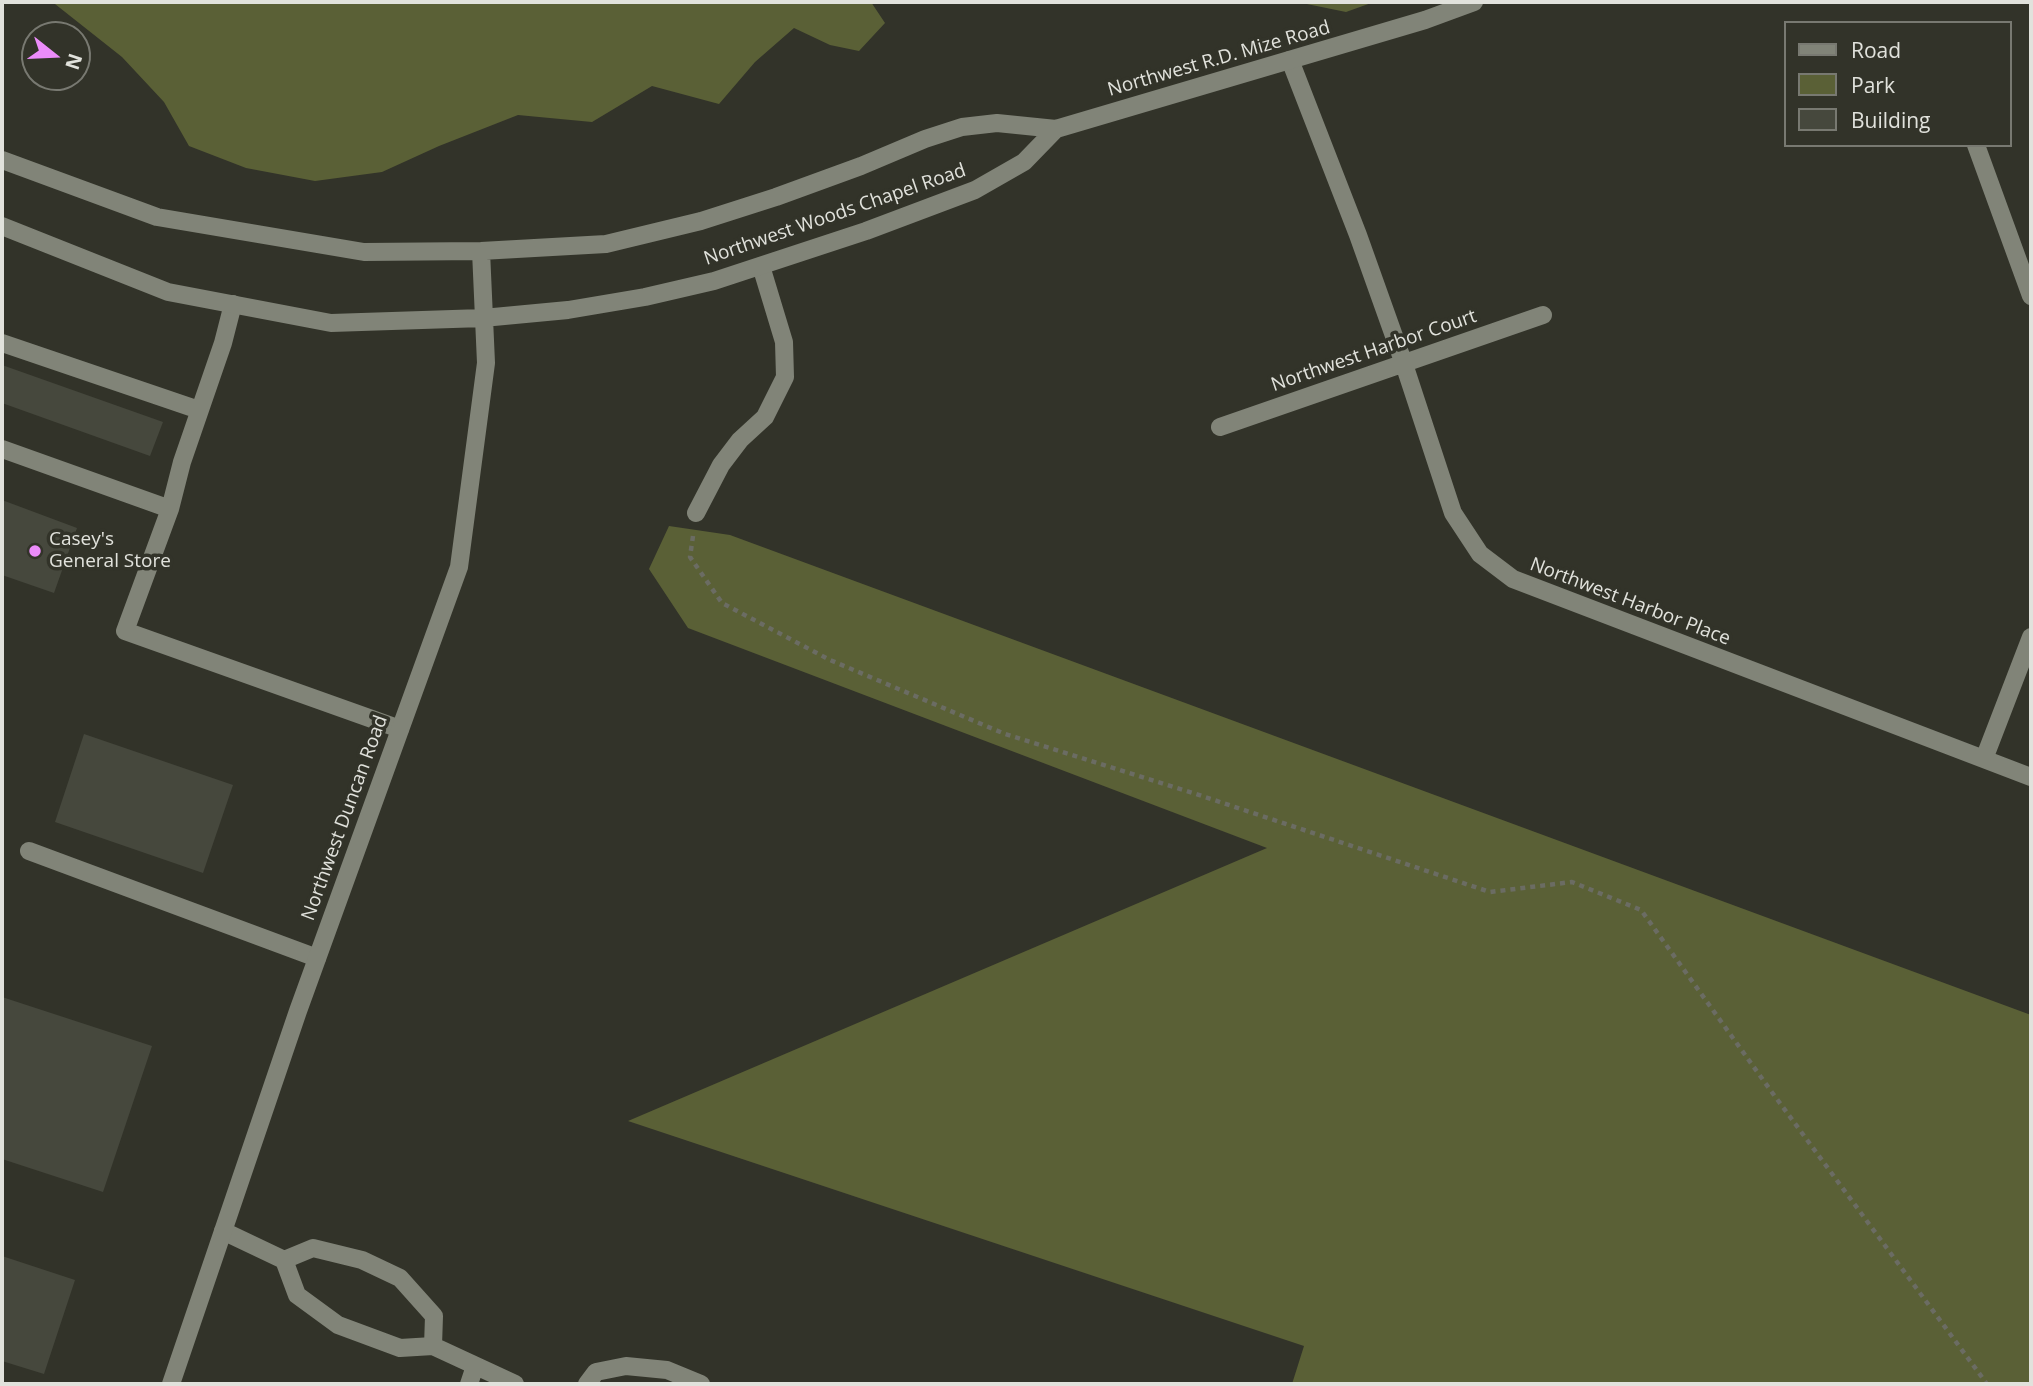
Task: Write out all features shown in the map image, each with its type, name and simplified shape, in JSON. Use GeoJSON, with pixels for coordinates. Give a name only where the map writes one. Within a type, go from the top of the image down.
{"type":"FeatureCollection","features":[{"type":"Feature","properties":{"kind":"street","name":"Northwest R.D. Mize Road"},"geometry":{"type":"LineString","coordinates":[[1056,129],[1425,20],[1474,2]]}},
{"type":"Feature","properties":{"kind":"street","name":"Northwest Harbor Place"},"geometry":{"type":"LineString","coordinates":[[1290,60],[1358,235],[1453,513],[1480,554],[1513,579],[2031,777]]}},
{"type":"Feature","properties":{"kind":"street","name":"Northwest Woods Chapel Road"},"geometry":{"type":"LineString","coordinates":[[2,160],[157,217],[364,252],[481,251],[606,244],[701,221],[776,197],[962,127],[997,123],[1056,129]]}},
{"type":"Feature","properties":{"kind":"street","name":"Northwest Woods Chapel Road"},"geometry":{"type":"LineString","coordinates":[[2,226],[168,292],[331,323],[483,318],[568,310],[645,297],[714,281],[761,266],[975,190],[1024,162],[1056,129]]}},
{"type":"Feature","properties":{"kind":"street"},"geometry":{"type":"LineString","coordinates":[[1977,147],[2031,296]]}},
{"type":"Feature","properties":{"kind":"street","name":"Northwest Duncan Road"},"geometry":{"type":"LineString","coordinates":[[171,1384],[317,958],[458,567],[486,363],[481,251]]}},
{"type":"Feature","properties":{"kind":"street"},"geometry":{"type":"LineString","coordinates":[[696,513],[722,465],[740,440],[765,416],[785,377],[783,342],[761,266]]}},
{"type":"Feature","properties":{"kind":"street"},"geometry":{"type":"LineString","coordinates":[[233,304],[223,344],[182,462],[170,509],[125,631],[400,729]]}},
{"type":"Feature","properties":{"kind":"street","name":"Northwest Harbor Court"},"geometry":{"type":"LineString","coordinates":[[1220,427],[1543,315]]}},
{"type":"Feature","properties":{"kind":"street"},"geometry":{"type":"LineString","coordinates":[[2,343],[200,410]]}},
{"type":"Feature","properties":{"kind":"street"},"geometry":{"type":"LineString","coordinates":[[2,449],[170,509]]}},
{"type":"Feature","properties":{"kind":"street"},"geometry":{"type":"LineString","coordinates":[[1984,759],[2031,637]]}},
{"type":"Feature","properties":{"kind":"street"},"geometry":{"type":"LineString","coordinates":[[29,851],[317,958]]}},
{"type":"Feature","properties":{"kind":"street"},"geometry":{"type":"LineString","coordinates":[[223,1231],[284,1260],[297,1295],[338,1325],[400,1348],[433,1346],[514,1384]]}},
{"type":"Feature","properties":{"kind":"street"},"geometry":{"type":"LineString","coordinates":[[284,1260],[313,1248],[362,1260],[400,1278],[434,1317],[433,1346]]}},
{"type":"Feature","properties":{"kind":"street"},"geometry":{"type":"LineString","coordinates":[[470,1384],[475,1366]]}},
{"type":"Feature","properties":{"kind":"street"},"geometry":{"type":"LineString","coordinates":[[587,1384],[596,1372],[626,1366],[667,1370],[701,1384]]}},
{"type":"Feature","properties":{"kind":"path"},"geometry":{"type":"LineString","coordinates":[[696,513],[690,557],[722,603],[830,660],[1004,734],[1245,810],[1490,892],[1572,882],[1641,910],[1987,1384]]}},
{"type":"Feature","properties":{"kind":"green space"},"geometry":{"type":"Polygon","coordinates":[[[36,2],[871,2],[885,23],[859,51],[830,45],[794,28],[755,62],[719,104],[652,86],[592,122],[518,115],[382,172],[315,181],[246,168],[189,146],[164,102],[122,57],[91,32],[91,21],[76,21],[55,4],[36,2]]]}},
{"type":"Feature","properties":{"kind":"green space"},"geometry":{"type":"Polygon","coordinates":[[[1297,2],[1374,2],[1346,12],[1297,2]]]}},
{"type":"Feature","properties":{"kind":"green space"},"geometry":{"type":"Polygon","coordinates":[[[669,526],[730,535],[2031,1015],[2031,1384],[1292,1384],[1304,1346],[628,1121],[1267,848],[688,628],[649,569],[669,526]]]}},
{"type":"Feature","properties":{"kind":"building"},"geometry":{"type":"Polygon","coordinates":[[[2,365],[163,422],[150,456],[2,403],[2,365]]]}},
{"type":"Feature","properties":{"kind":"building","name":"Casey's General Store"},"geometry":{"type":"Polygon","coordinates":[[[2,500],[77,528],[54,593],[2,575],[2,500]]]}},
{"type":"Feature","properties":{"kind":"building"},"geometry":{"type":"Polygon","coordinates":[[[84,734],[233,785],[203,873],[55,822],[84,734]]]}},
{"type":"Feature","properties":{"kind":"building"},"geometry":{"type":"Polygon","coordinates":[[[2,997],[152,1046],[103,1192],[2,1159],[2,997]]]}},
{"type":"Feature","properties":{"kind":"building"},"geometry":{"type":"Polygon","coordinates":[[[2,1256],[75,1280],[44,1374],[2,1361],[2,1256]]]}},
{"type":"Feature","properties":{"kind":"place","name":"Casey's General Store"},"geometry":{"type":"Point","coordinates":[35,551]}}]}
